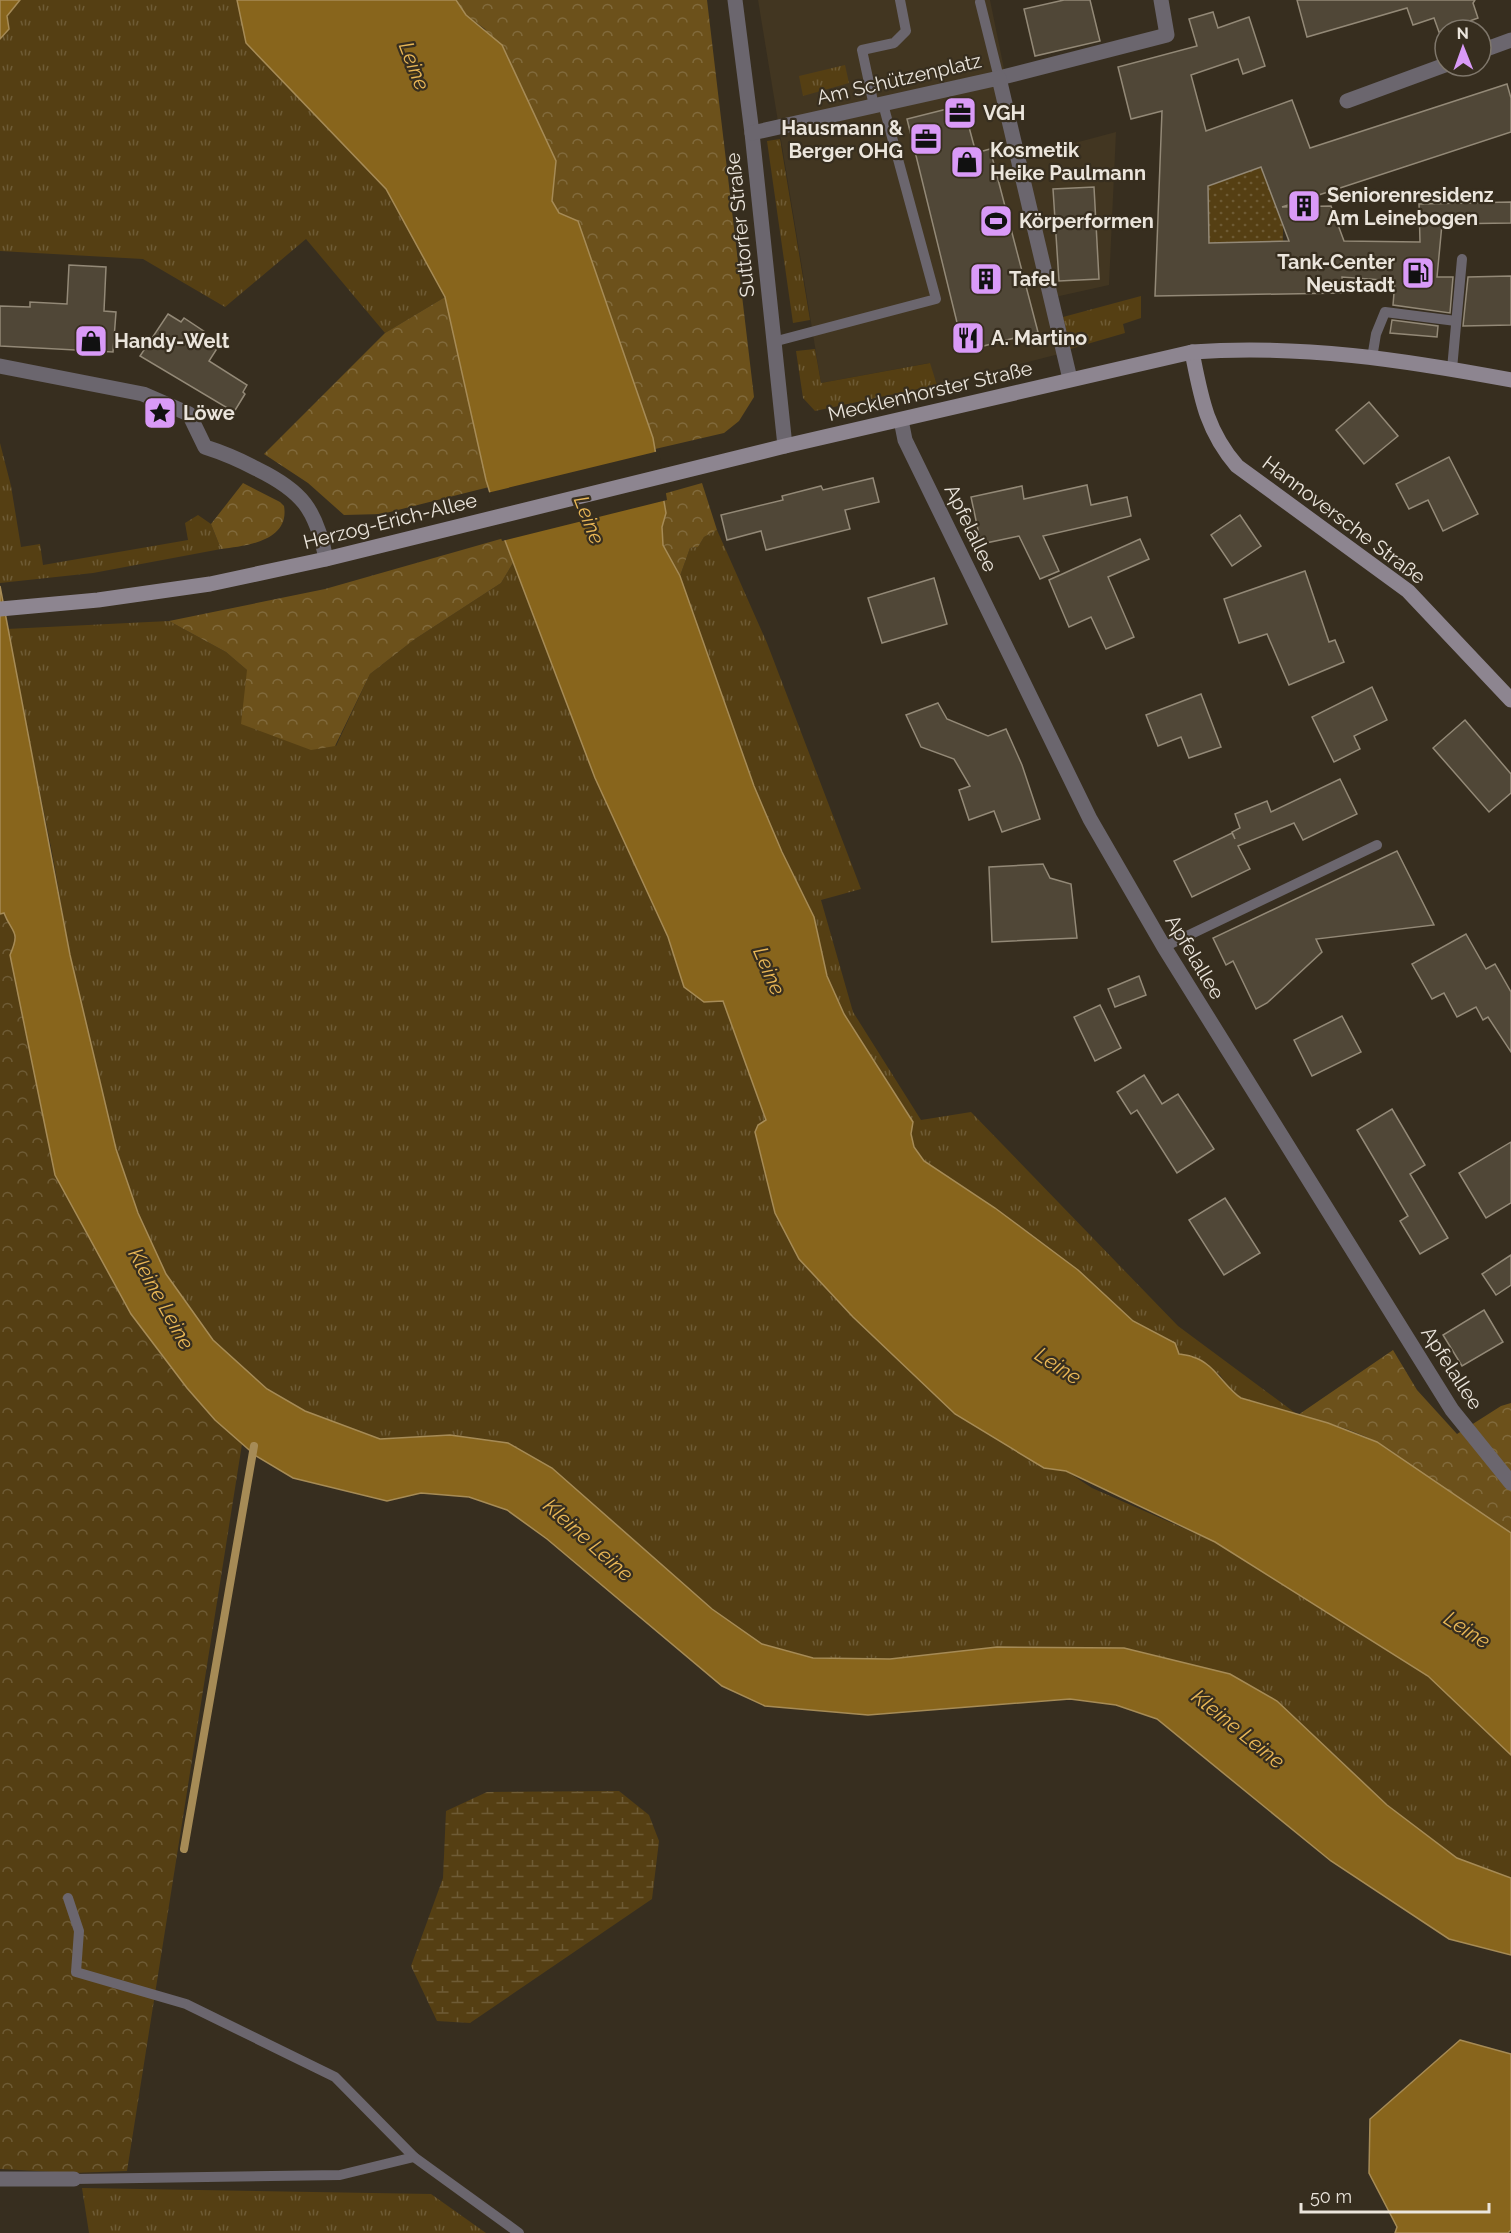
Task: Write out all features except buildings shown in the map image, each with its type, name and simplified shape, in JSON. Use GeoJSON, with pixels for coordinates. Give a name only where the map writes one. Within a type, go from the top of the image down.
{"type":"FeatureCollection","features":[{"type":"Feature","properties":{"kind":"main road","name":"Mecklenhorster Straße"},"geometry":{"type":"LineString","coordinates":[[785,446],[1192,352],[1246,348],[1302,350],[1452,369],[1511,380]]}},
{"type":"Feature","properties":{"kind":"main road","name":"Hannoversche Straße"},"geometry":{"type":"LineString","coordinates":[[1192,352],[1208,421],[1221,448],[1237,466],[1408,591],[1511,700]]}},
{"type":"Feature","properties":{"kind":"main road","name":"Herzog-Erich-Allee"},"geometry":{"type":"LineString","coordinates":[[7,609],[98,600],[210,584],[326,559],[785,446]]}},
{"type":"Feature","properties":{"kind":"street","name":"Suttorfer Straße"},"geometry":{"type":"LineString","coordinates":[[735,0],[752,133],[785,446]]}},
{"type":"Feature","properties":{"kind":"street"},"geometry":{"type":"LineString","coordinates":[[999,78],[1167,35],[1161,0]]}},
{"type":"Feature","properties":{"kind":"street"},"geometry":{"type":"LineString","coordinates":[[1493,47],[1511,40]]}},
{"type":"Feature","properties":{"kind":"street"},"geometry":{"type":"LineString","coordinates":[[1347,101],[1433,69]]}},
{"type":"Feature","properties":{"kind":"street","name":"Am Schützenplatz"},"geometry":{"type":"LineString","coordinates":[[752,133],[999,78],[1070,380]]}},
{"type":"Feature","properties":{"kind":"street"},"geometry":{"type":"LineString","coordinates":[[0,366],[143,393],[189,414],[206,447],[225,453],[285,483],[299,495],[321,533],[326,559]]}},
{"type":"Feature","properties":{"kind":"street","name":"Apfelallee"},"geometry":{"type":"LineString","coordinates":[[901,420],[905,440],[1085,808],[1164,947],[1452,1410],[1511,1483]]}},
{"type":"Feature","properties":{"kind":"street"},"geometry":{"type":"LineString","coordinates":[[0,2179],[74,2179]]}},
{"type":"Feature","properties":{"kind":"lane"},"geometry":{"type":"LineString","coordinates":[[773,342],[936,299],[862,50],[894,43],[906,31],[900,0]]}},
{"type":"Feature","properties":{"kind":"lane"},"geometry":{"type":"LineString","coordinates":[[980,2],[999,78]]}},
{"type":"Feature","properties":{"kind":"lane"},"geometry":{"type":"LineString","coordinates":[[1452,369],[1462,259]]}},
{"type":"Feature","properties":{"kind":"lane"},"geometry":{"type":"LineString","coordinates":[[1372,358],[1376,334],[1385,312],[1456,321]]}},
{"type":"Feature","properties":{"kind":"lane"},"geometry":{"type":"LineString","coordinates":[[1164,947],[1377,845]]}},
{"type":"Feature","properties":{"kind":"lane"},"geometry":{"type":"LineString","coordinates":[[68,1898],[80,1931],[76,1972],[186,2004],[335,2077],[414,2157],[519,2233]]}},
{"type":"Feature","properties":{"kind":"lane"},"geometry":{"type":"LineString","coordinates":[[74,2179],[340,2175],[414,2157]]}},
{"type":"Feature","properties":{"kind":"shaded area"},"geometry":{"type":"Polygon","coordinates":[[[758,0],[990,0],[1022,157],[1116,132],[1109,285],[1055,297],[1067,352],[937,385],[929,363],[821,383],[758,0]]]}},
{"type":"Feature","properties":{"kind":"green space"},"geometry":{"type":"Polygon","coordinates":[[[20,0],[237,0],[246,43],[386,189],[445,297],[385,333],[306,239],[225,307],[143,259],[0,251],[0,39],[9,29],[7,16],[20,0]]]}},
{"type":"Feature","properties":{"kind":"green space"},"geometry":{"type":"Polygon","coordinates":[[[456,0],[707,0],[754,397],[739,421],[724,433],[655,449],[578,221],[559,213],[552,201],[556,161],[485,29],[466,15],[456,0]]]}},
{"type":"Feature","properties":{"kind":"green space"},"geometry":{"type":"Polygon","coordinates":[[[845,65],[849,83],[803,96],[799,76],[845,65]]]}},
{"type":"Feature","properties":{"kind":"green space"},"geometry":{"type":"Polygon","coordinates":[[[780,139],[810,320],[793,323],[767,141],[780,139]]]}},
{"type":"Feature","properties":{"kind":"green space"},"geometry":{"type":"Polygon","coordinates":[[[1261,167],[1283,225],[1283,241],[1209,243],[1208,186],[1261,167]]]}},
{"type":"Feature","properties":{"kind":"green space"},"geometry":{"type":"Polygon","coordinates":[[[1141,296],[1141,318],[1123,324],[1125,333],[1070,349],[1063,317],[1141,296]]]}},
{"type":"Feature","properties":{"kind":"green space"},"geometry":{"type":"Polygon","coordinates":[[[445,297],[489,487],[382,514],[344,515],[308,483],[264,454],[385,333],[445,297]]]}},
{"type":"Feature","properties":{"kind":"green space"},"geometry":{"type":"Polygon","coordinates":[[[815,349],[821,383],[930,363],[937,385],[815,411],[803,398],[796,351],[815,349]]]}},
{"type":"Feature","properties":{"kind":"green space"},"geometry":{"type":"Polygon","coordinates":[[[0,443],[11,486],[21,547],[40,544],[43,565],[188,540],[185,523],[198,515],[211,524],[221,549],[93,573],[0,583],[0,443]]]}},
{"type":"Feature","properties":{"kind":"green space"},"geometry":{"type":"Polygon","coordinates":[[[243,483],[280,502],[284,506],[284,518],[280,527],[264,540],[221,549],[211,524],[243,483]]]}},
{"type":"Feature","properties":{"kind":"green space"},"geometry":{"type":"Polygon","coordinates":[[[702,483],[717,530],[704,537],[698,547],[690,548],[680,576],[663,545],[662,527],[666,513],[663,494],[702,483]]]}},
{"type":"Feature","properties":{"kind":"green space"},"geometry":{"type":"Polygon","coordinates":[[[717,530],[767,643],[861,889],[821,900],[853,1012],[921,1120],[971,1112],[1178,1326],[1298,1415],[1241,1398],[1232,1392],[1220,1375],[1194,1357],[1179,1354],[1175,1343],[1133,1321],[1078,1270],[995,1208],[924,1161],[914,1147],[911,1134],[844,1014],[827,976],[814,917],[782,852],[754,786],[680,576],[690,548],[698,547],[704,537],[717,530]]]}},
{"type":"Feature","properties":{"kind":"green space"},"geometry":{"type":"Polygon","coordinates":[[[504,538],[513,563],[501,583],[415,639],[370,674],[335,746],[311,750],[241,724],[247,670],[226,652],[169,621],[325,589],[504,538]]]}},
{"type":"Feature","properties":{"kind":"green space"},"geometry":{"type":"Polygon","coordinates":[[[513,563],[595,778],[676,959],[704,1002],[723,1001],[766,1121],[1044,1468],[1066,1471],[1092,1488],[1215,1542],[1428,1676],[1511,1755],[1511,1878],[1457,1858],[1387,1805],[1332,1752],[997,1647],[890,1659],[813,1658],[762,1644],[712,1609],[636,1544],[450,1435],[380,1439],[305,1411],[267,1389],[213,1340],[166,1274],[138,1213],[116,1149],[70,955],[52,852],[7,629],[169,621],[226,652],[336,746],[370,674],[415,639],[501,583],[513,563]]]}},
{"type":"Feature","properties":{"kind":"green space"},"geometry":{"type":"Polygon","coordinates":[[[4,913],[15,937],[10,956],[131,1314],[187,1388],[215,1420],[242,1444],[127,2171],[73,2173],[0,2169],[0,914],[4,913]]]}},
{"type":"Feature","properties":{"kind":"green space"},"geometry":{"type":"Polygon","coordinates":[[[1393,1350],[1417,1390],[1457,1434],[1501,1406],[1511,1403],[1511,1533],[1373,1440],[1344,1428],[1298,1415],[1393,1350]]]}},
{"type":"Feature","properties":{"kind":"green space"},"geometry":{"type":"Polygon","coordinates":[[[619,1791],[649,1815],[659,1841],[652,1899],[470,2023],[437,2021],[411,1966],[443,1878],[446,1811],[487,1792],[619,1791]]]}},
{"type":"Feature","properties":{"kind":"green space"},"geometry":{"type":"Polygon","coordinates":[[[82,2188],[431,2194],[486,2233],[89,2233],[82,2188]]]}},
{"type":"Feature","properties":{"kind":"water"},"geometry":{"type":"Polygon","coordinates":[[[0,0],[20,0],[7,16],[9,29],[0,39],[0,0]]]}},
{"type":"Feature","properties":{"kind":"water","name":"Leine"},"geometry":{"type":"Polygon","coordinates":[[[237,0],[456,0],[466,15],[502,45],[556,161],[552,201],[559,213],[578,221],[653,438],[666,513],[662,527],[663,545],[680,576],[754,786],[782,852],[814,917],[827,976],[844,1014],[913,1122],[911,1134],[914,1147],[924,1161],[995,1208],[1078,1270],[1133,1321],[1175,1343],[1179,1354],[1191,1356],[1207,1364],[1241,1398],[1328,1423],[1377,1442],[1511,1533],[1511,1755],[1428,1676],[1215,1542],[1066,1471],[1044,1468],[955,1414],[853,1317],[799,1259],[775,1213],[755,1132],[758,1125],[766,1120],[723,1001],[704,1002],[684,987],[668,937],[595,778],[504,538],[486,480],[445,297],[386,189],[246,43],[237,0]]]}},
{"type":"Feature","properties":{"kind":"water","name":"Kleine Leine"},"geometry":{"type":"Polygon","coordinates":[[[0,586],[70,955],[116,1149],[138,1213],[166,1274],[213,1340],[267,1389],[305,1411],[380,1439],[450,1435],[508,1443],[552,1468],[712,1609],[762,1644],[813,1658],[890,1659],[997,1647],[1124,1648],[1230,1674],[1277,1701],[1387,1805],[1457,1858],[1511,1878],[1511,1955],[1449,1939],[1331,1861],[1157,1719],[1116,1705],[1070,1699],[868,1715],[765,1706],[722,1686],[547,1539],[507,1510],[469,1497],[421,1493],[387,1501],[293,1478],[256,1456],[215,1420],[187,1388],[131,1314],[55,1175],[10,955],[15,936],[4,913],[0,914],[0,586]]]}},
{"type":"Feature","properties":{"kind":"water"},"geometry":{"type":"Polygon","coordinates":[[[1460,2040],[1511,2054],[1511,2230],[1508,2233],[1395,2233],[1397,2227],[1369,2173],[1370,2119],[1460,2040]]]}},
{"type":"Feature","properties":{"kind":"pier"},"geometry":{"type":"Polygon","coordinates":[[[659,451],[667,500],[502,541],[487,493],[659,451]]]}},
{"type":"Feature","properties":{"kind":"waterway"},"geometry":{"type":"LineString","coordinates":[[184,1849],[254,1446]]}},
{"type":"Feature","properties":{"kind":"place","name":"VGH"},"geometry":{"type":"Point","coordinates":[960,113]}},
{"type":"Feature","properties":{"kind":"place","name":"Hausmann & Berger OHG"},"geometry":{"type":"Point","coordinates":[926,139]}},
{"type":"Feature","properties":{"kind":"place","name":"Kosmetik Heike Paulmann"},"geometry":{"type":"Point","coordinates":[967,162]}},
{"type":"Feature","properties":{"kind":"place","name":"Seniorenresidenz Am Leinebogen"},"geometry":{"type":"Point","coordinates":[1304,206]}},
{"type":"Feature","properties":{"kind":"place","name":"Körperformen"},"geometry":{"type":"Point","coordinates":[996,221]}},
{"type":"Feature","properties":{"kind":"place","name":"Tank-Center Neustadt"},"geometry":{"type":"Point","coordinates":[1418,273]}},
{"type":"Feature","properties":{"kind":"place","name":"Tafel"},"geometry":{"type":"Point","coordinates":[986,279]}},
{"type":"Feature","properties":{"kind":"place","name":"A. Martino"},"geometry":{"type":"Point","coordinates":[968,338]}},
{"type":"Feature","properties":{"kind":"place","name":"Handy-Welt"},"geometry":{"type":"Point","coordinates":[91,341]}},
{"type":"Feature","properties":{"kind":"place","name":"Löwe"},"geometry":{"type":"Point","coordinates":[160,413]}}]}
